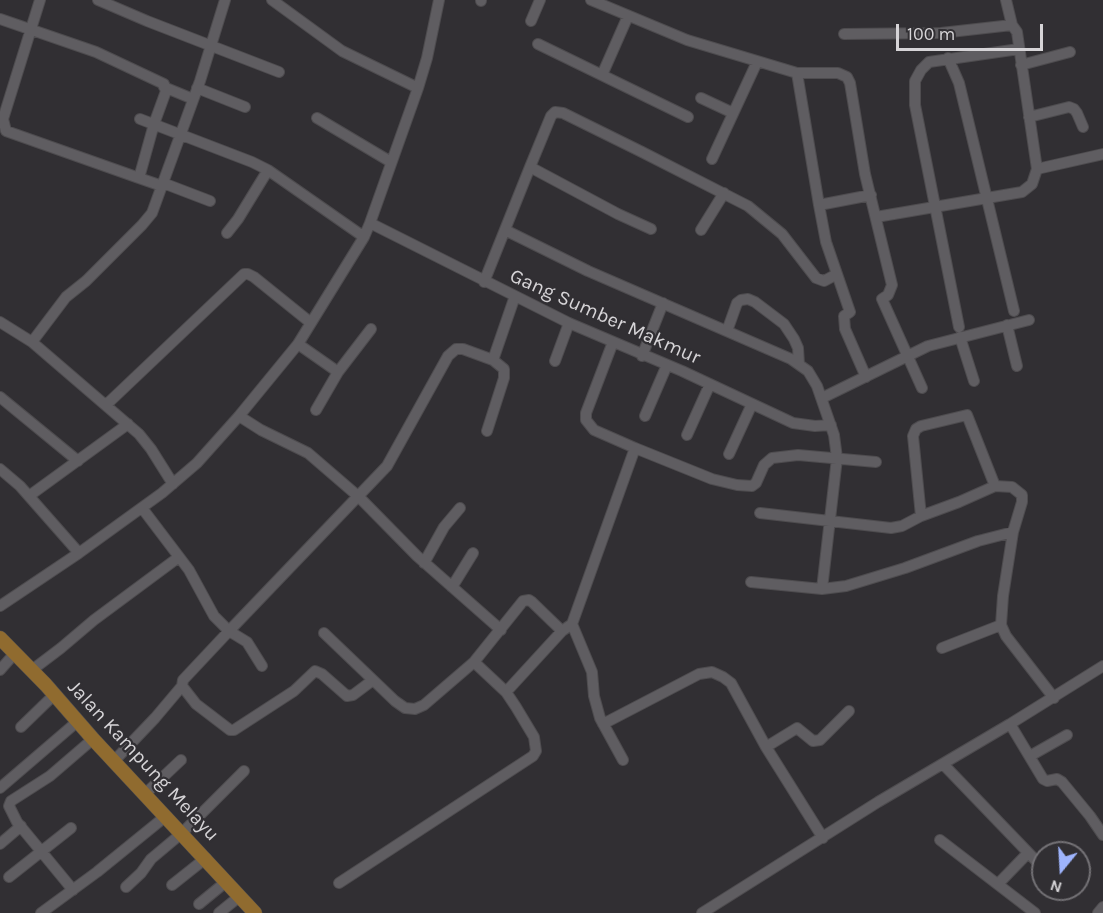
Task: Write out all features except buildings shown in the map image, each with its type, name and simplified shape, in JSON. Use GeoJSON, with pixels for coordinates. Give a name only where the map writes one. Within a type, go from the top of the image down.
{"type":"FeatureCollection","features":[{"type":"Feature","properties":{"kind":"main road","name":"Jalan Kampung Melayu"},"geometry":{"type":"LineString","coordinates":[[0,638],[32,669],[93,739],[255,913]]}},
{"type":"Feature","properties":{"kind":"street"},"geometry":{"type":"LineString","coordinates":[[40,0],[3,119],[6,131],[210,201]]}},
{"type":"Feature","properties":{"kind":"street"},"geometry":{"type":"LineString","coordinates":[[98,0],[279,72]]}},
{"type":"Feature","properties":{"kind":"street"},"geometry":{"type":"LineString","coordinates":[[32,342],[66,297],[86,281],[152,213],[195,94],[225,0]]}},
{"type":"Feature","properties":{"kind":"street"},"geometry":{"type":"LineString","coordinates":[[272,0],[336,47],[418,88]]}},
{"type":"Feature","properties":{"kind":"street"},"geometry":{"type":"LineString","coordinates":[[0,606],[142,508],[197,463],[298,344],[364,237],[370,223],[418,88],[439,0]]}},
{"type":"Feature","properties":{"kind":"street"},"geometry":{"type":"LineString","coordinates":[[531,21],[540,0]]}},
{"type":"Feature","properties":{"kind":"street"},"geometry":{"type":"LineString","coordinates":[[591,0],[687,40],[757,62],[797,73],[838,73],[847,77],[892,285],[888,296],[882,300],[922,388]]}},
{"type":"Feature","properties":{"kind":"street"},"geometry":{"type":"LineString","coordinates":[[876,217],[1022,192],[1032,184],[1037,169],[1017,32],[1012,25],[1006,0]]}},
{"type":"Feature","properties":{"kind":"street"},"geometry":{"type":"LineString","coordinates":[[602,75],[628,16]]}},
{"type":"Feature","properties":{"kind":"street"},"geometry":{"type":"LineString","coordinates":[[0,19],[96,52],[158,80],[165,87],[245,107]]}},
{"type":"Feature","properties":{"kind":"street"},"geometry":{"type":"LineString","coordinates":[[844,34],[941,33],[1012,25]]}},
{"type":"Feature","properties":{"kind":"street"},"geometry":{"type":"LineString","coordinates":[[538,44],[688,117]]}},
{"type":"Feature","properties":{"kind":"street"},"geometry":{"type":"LineString","coordinates":[[974,381],[960,332],[914,93],[915,81],[929,62],[1019,49]]}},
{"type":"Feature","properties":{"kind":"street"},"geometry":{"type":"LineString","coordinates":[[1021,65],[1070,52]]}},
{"type":"Feature","properties":{"kind":"street"},"geometry":{"type":"LineString","coordinates":[[948,58],[959,83],[1014,311]]}},
{"type":"Feature","properties":{"kind":"street"},"geometry":{"type":"LineString","coordinates":[[712,159],[757,62]]}},
{"type":"Feature","properties":{"kind":"street"},"geometry":{"type":"LineString","coordinates":[[797,73],[826,242],[850,312],[844,316],[845,329],[866,377]]}},
{"type":"Feature","properties":{"kind":"street"},"geometry":{"type":"LineString","coordinates":[[139,178],[165,87]]}},
{"type":"Feature","properties":{"kind":"street"},"geometry":{"type":"LineString","coordinates":[[701,98],[734,113]]}},
{"type":"Feature","properties":{"kind":"street"},"geometry":{"type":"LineString","coordinates":[[1029,117],[1069,107],[1077,113],[1083,128]]}},
{"type":"Feature","properties":{"kind":"street"},"geometry":{"type":"LineString","coordinates":[[484,282],[530,167],[555,112],[563,113],[748,206],[782,234],[816,278],[824,281],[837,274]]}},
{"type":"Feature","properties":{"kind":"street"},"geometry":{"type":"LineString","coordinates":[[317,118],[391,162]]}},
{"type":"Feature","properties":{"kind":"street"},"geometry":{"type":"LineString","coordinates":[[140,119],[268,170],[364,237]]}},
{"type":"Feature","properties":{"kind":"street"},"geometry":{"type":"LineString","coordinates":[[1037,169],[1103,154]]}},
{"type":"Feature","properties":{"kind":"street"},"geometry":{"type":"LineString","coordinates":[[530,167],[651,229]]}},
{"type":"Feature","properties":{"kind":"street"},"geometry":{"type":"LineString","coordinates":[[227,233],[268,170]]}},
{"type":"Feature","properties":{"kind":"street"},"geometry":{"type":"LineString","coordinates":[[702,230],[724,193]]}},
{"type":"Feature","properties":{"kind":"street"},"geometry":{"type":"LineString","coordinates":[[819,205],[871,195]]}},
{"type":"Feature","properties":{"kind":"street","name":"Gang Sumber Makmur"},"geometry":{"type":"LineString","coordinates":[[370,223],[569,323],[793,423],[815,426],[831,425]]}},
{"type":"Feature","properties":{"kind":"street"},"geometry":{"type":"LineString","coordinates":[[505,230],[550,253],[799,364],[808,371],[822,398],[834,435],[837,458],[822,589]]}},
{"type":"Feature","properties":{"kind":"street"},"geometry":{"type":"LineString","coordinates":[[106,405],[244,274],[254,277],[311,323]]}},
{"type":"Feature","properties":{"kind":"street"},"geometry":{"type":"LineString","coordinates":[[493,360],[515,296]]}},
{"type":"Feature","properties":{"kind":"street"},"geometry":{"type":"LineString","coordinates":[[727,331],[736,303],[748,299],[755,302],[784,324],[795,339],[799,364]]}},
{"type":"Feature","properties":{"kind":"street"},"geometry":{"type":"LineString","coordinates":[[642,356],[663,303]]}},
{"type":"Feature","properties":{"kind":"street"},"geometry":{"type":"LineString","coordinates":[[822,398],[960,332],[1029,320]]}},
{"type":"Feature","properties":{"kind":"street"},"geometry":{"type":"LineString","coordinates":[[0,322],[32,342],[128,424],[151,449],[173,484]]}},
{"type":"Feature","properties":{"kind":"street"},"geometry":{"type":"LineString","coordinates":[[555,360],[569,323]]}},
{"type":"Feature","properties":{"kind":"street"},"geometry":{"type":"LineString","coordinates":[[1007,325],[1017,366]]}},
{"type":"Feature","properties":{"kind":"street"},"geometry":{"type":"LineString","coordinates":[[316,410],[338,372],[371,328]]}},
{"type":"Feature","properties":{"kind":"street"},"geometry":{"type":"LineString","coordinates":[[613,342],[586,413],[586,420],[594,430],[712,479],[737,485],[752,486],[756,483],[767,461],[772,458],[798,455],[876,462]]}},
{"type":"Feature","properties":{"kind":"street"},"geometry":{"type":"LineString","coordinates":[[298,344],[338,372]]}},
{"type":"Feature","properties":{"kind":"street"},"geometry":{"type":"LineString","coordinates":[[114,761],[155,718],[182,686],[183,680],[359,497],[393,458],[448,356],[456,350],[463,348],[493,360],[504,369],[504,378],[487,431]]}},
{"type":"Feature","properties":{"kind":"street"},"geometry":{"type":"LineString","coordinates":[[645,416],[667,365]]}},
{"type":"Feature","properties":{"kind":"street"},"geometry":{"type":"LineString","coordinates":[[687,435],[710,384]]}},
{"type":"Feature","properties":{"kind":"street"},"geometry":{"type":"LineString","coordinates":[[0,397],[78,461]]}},
{"type":"Feature","properties":{"kind":"street"},"geometry":{"type":"LineString","coordinates":[[729,454],[752,404]]}},
{"type":"Feature","properties":{"kind":"street"},"geometry":{"type":"LineString","coordinates":[[921,516],[913,436],[915,429],[921,426],[967,415],[994,486]]}},
{"type":"Feature","properties":{"kind":"street"},"geometry":{"type":"LineString","coordinates":[[239,416],[261,430],[308,453],[359,497],[424,563],[501,630]]}},
{"type":"Feature","properties":{"kind":"street"},"geometry":{"type":"LineString","coordinates":[[29,496],[128,424]]}},
{"type":"Feature","properties":{"kind":"street"},"geometry":{"type":"LineString","coordinates":[[506,692],[572,624],[635,448]]}},
{"type":"Feature","properties":{"kind":"street"},"geometry":{"type":"LineString","coordinates":[[0,469],[29,496],[79,553]]}},
{"type":"Feature","properties":{"kind":"street"},"geometry":{"type":"LineString","coordinates":[[760,513],[829,519],[891,528],[903,526],[921,516],[994,486],[1019,491],[1022,495],[1022,502],[1013,532],[1001,625],[1006,636],[1054,698]]}},
{"type":"Feature","properties":{"kind":"street"},"geometry":{"type":"LineString","coordinates":[[142,508],[179,557],[214,616],[229,631],[247,642],[262,666]]}},
{"type":"Feature","properties":{"kind":"street"},"geometry":{"type":"LineString","coordinates":[[424,563],[444,527],[460,508]]}},
{"type":"Feature","properties":{"kind":"street"},"geometry":{"type":"LineString","coordinates":[[751,582],[822,589],[846,586],[905,568],[978,541],[1013,532]]}},
{"type":"Feature","properties":{"kind":"street"},"geometry":{"type":"LineString","coordinates":[[452,587],[473,554]]}},
{"type":"Feature","properties":{"kind":"street"},"geometry":{"type":"LineString","coordinates":[[32,669],[179,557]]}},
{"type":"Feature","properties":{"kind":"street"},"geometry":{"type":"LineString","coordinates":[[324,633],[405,708],[415,709],[424,705],[474,662],[526,599],[532,602],[562,632]]}},
{"type":"Feature","properties":{"kind":"street"},"geometry":{"type":"LineString","coordinates":[[572,624],[592,672],[594,696],[603,724],[623,760]]}},
{"type":"Feature","properties":{"kind":"street"},"geometry":{"type":"LineString","coordinates":[[942,648],[1001,625]]}},
{"type":"Feature","properties":{"kind":"street"},"geometry":{"type":"LineString","coordinates":[[0,670],[15,653]]}},
{"type":"Feature","properties":{"kind":"street"},"geometry":{"type":"LineString","coordinates":[[339,883],[533,756],[536,751],[534,736],[525,721],[506,692],[474,662]]}},
{"type":"Feature","properties":{"kind":"street"},"geometry":{"type":"LineString","coordinates":[[702,913],[878,802],[1054,698],[1103,666]]}},
{"type":"Feature","properties":{"kind":"street"},"geometry":{"type":"LineString","coordinates":[[182,686],[196,704],[230,730],[234,730],[294,691],[315,671],[322,674],[347,696],[352,696],[373,680]]}},
{"type":"Feature","properties":{"kind":"street"},"geometry":{"type":"LineString","coordinates":[[603,724],[699,674],[712,672],[723,676],[731,683],[766,747],[823,838]]}},
{"type":"Feature","properties":{"kind":"street"},"geometry":{"type":"LineString","coordinates":[[21,727],[55,694]]}},
{"type":"Feature","properties":{"kind":"street"},"geometry":{"type":"LineString","coordinates":[[766,747],[797,728],[813,741],[820,740],[849,711]]}},
{"type":"Feature","properties":{"kind":"street"},"geometry":{"type":"LineString","coordinates":[[0,788],[78,721]]}},
{"type":"Feature","properties":{"kind":"street"},"geometry":{"type":"LineString","coordinates":[[1010,724],[1043,779],[1047,781],[1057,779],[1071,791],[1103,835]]}},
{"type":"Feature","properties":{"kind":"street"},"geometry":{"type":"LineString","coordinates":[[1030,756],[1067,735]]}},
{"type":"Feature","properties":{"kind":"street"},"geometry":{"type":"LineString","coordinates":[[73,890],[40,852],[9,808],[11,801],[50,776],[93,739]]}},
{"type":"Feature","properties":{"kind":"street"},"geometry":{"type":"LineString","coordinates":[[145,794],[181,760]]}},
{"type":"Feature","properties":{"kind":"street"},"geometry":{"type":"LineString","coordinates":[[943,764],[1031,856]]}},
{"type":"Feature","properties":{"kind":"street"},"geometry":{"type":"LineString","coordinates":[[126,887],[244,771]]}},
{"type":"Feature","properties":{"kind":"street"},"geometry":{"type":"LineString","coordinates":[[41,913],[166,816]]}},
{"type":"Feature","properties":{"kind":"street"},"geometry":{"type":"LineString","coordinates":[[0,844],[21,826]]}},
{"type":"Feature","properties":{"kind":"street"},"geometry":{"type":"LineString","coordinates":[[9,877],[71,828]]}},
{"type":"Feature","properties":{"kind":"street"},"geometry":{"type":"LineString","coordinates":[[940,840],[1035,913]]}},
{"type":"Feature","properties":{"kind":"street"},"geometry":{"type":"LineString","coordinates":[[998,885],[1028,853]]}},
{"type":"Feature","properties":{"kind":"street"},"geometry":{"type":"LineString","coordinates":[[172,885],[206,858]]}},
{"type":"Feature","properties":{"kind":"street"},"geometry":{"type":"LineString","coordinates":[[199,904],[227,881]]}},
{"type":"Feature","properties":{"kind":"street"},"geometry":{"type":"LineString","coordinates":[[219,913],[240,896]]}},
{"type":"Feature","properties":{"kind":"street"},"geometry":{"type":"LineString","coordinates":[[1098,913],[1103,907]]}}]}
